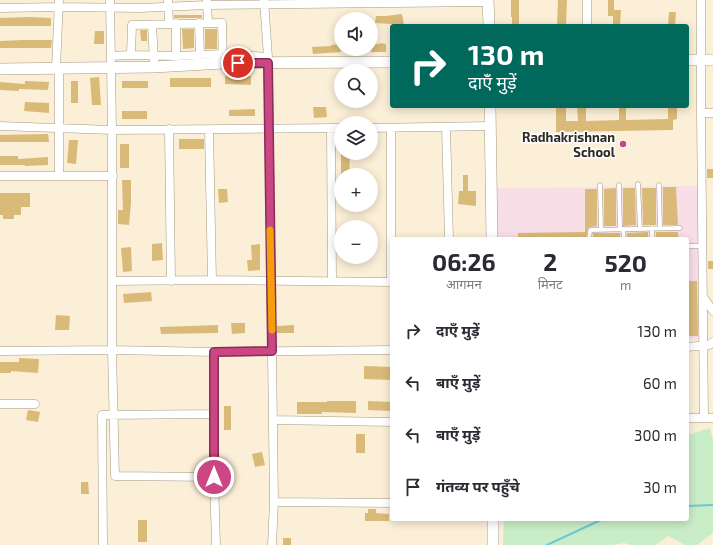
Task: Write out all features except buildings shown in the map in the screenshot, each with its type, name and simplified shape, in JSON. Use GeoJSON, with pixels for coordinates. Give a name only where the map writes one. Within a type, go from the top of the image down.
{"type":"FeatureCollection","features":[{"type":"Feature","properties":{"kind":"main road"},"geometry":{"type":"LineString","coordinates":[[488,1],[489,24]]}},
{"type":"Feature","properties":{"kind":"main road"},"geometry":{"type":"LineString","coordinates":[[0,69],[111,67],[154,62],[223,59],[390,62]]}},
{"type":"Feature","properties":{"kind":"main road"},"geometry":{"type":"LineString","coordinates":[[689,60],[713,60]]}},
{"type":"Feature","properties":{"kind":"main road"},"geometry":{"type":"LineString","coordinates":[[490,108],[492,237]]}},
{"type":"Feature","properties":{"kind":"main road"},"geometry":{"type":"LineString","coordinates":[[493,521],[493,545]]}},
{"type":"Feature","properties":{"kind":"street"},"geometry":{"type":"LineString","coordinates":[[587,0],[587,24]]}},
{"type":"Feature","properties":{"kind":"street"},"geometry":{"type":"LineString","coordinates":[[689,418],[709,418],[703,346],[704,298],[701,0]]}},
{"type":"Feature","properties":{"kind":"street"},"geometry":{"type":"LineString","coordinates":[[5,5],[59,3],[140,4],[488,1]]}},
{"type":"Feature","properties":{"kind":"street"},"geometry":{"type":"LineString","coordinates":[[264,2],[268,60],[274,502],[272,545]]}},
{"type":"Feature","properties":{"kind":"street"},"geometry":{"type":"LineString","coordinates":[[59,3],[59,176]]}},
{"type":"Feature","properties":{"kind":"street"},"geometry":{"type":"LineString","coordinates":[[168,3],[173,23],[176,56]]}},
{"type":"Feature","properties":{"kind":"street"},"geometry":{"type":"LineString","coordinates":[[207,3],[208,23]]}},
{"type":"Feature","properties":{"kind":"street"},"geometry":{"type":"LineString","coordinates":[[110,4],[113,176],[112,350],[114,476],[214,477]]}},
{"type":"Feature","properties":{"kind":"street"},"geometry":{"type":"LineString","coordinates":[[111,56],[131,55],[154,62],[176,56],[200,56],[223,59],[222,23],[173,23],[132,26],[131,55]]}},
{"type":"Feature","properties":{"kind":"street"},"geometry":{"type":"LineString","coordinates":[[199,23],[200,56]]}},
{"type":"Feature","properties":{"kind":"street"},"geometry":{"type":"LineString","coordinates":[[152,25],[154,62]]}},
{"type":"Feature","properties":{"kind":"street"},"geometry":{"type":"LineString","coordinates":[[701,113],[713,113]]}},
{"type":"Feature","properties":{"kind":"street"},"geometry":{"type":"LineString","coordinates":[[0,126],[112,130],[331,128],[332,281]]}},
{"type":"Feature","properties":{"kind":"street"},"geometry":{"type":"LineString","coordinates":[[378,128],[490,126]]}},
{"type":"Feature","properties":{"kind":"street"},"geometry":{"type":"LineString","coordinates":[[446,127],[449,237]]}},
{"type":"Feature","properties":{"kind":"street"},"geometry":{"type":"LineString","coordinates":[[390,128],[391,237]]}},
{"type":"Feature","properties":{"kind":"street"},"geometry":{"type":"LineString","coordinates":[[169,129],[171,281]]}},
{"type":"Feature","properties":{"kind":"street"},"geometry":{"type":"LineString","coordinates":[[209,130],[212,280]]}},
{"type":"Feature","properties":{"kind":"street"},"geometry":{"type":"LineString","coordinates":[[0,176],[113,176]]}},
{"type":"Feature","properties":{"kind":"street"},"geometry":{"type":"LineString","coordinates":[[112,281],[212,280],[390,282]]}},
{"type":"Feature","properties":{"kind":"street"},"geometry":{"type":"LineString","coordinates":[[704,298],[713,311]]}},
{"type":"Feature","properties":{"kind":"street"},"geometry":{"type":"LineString","coordinates":[[689,347],[709,345],[713,342]]}},
{"type":"Feature","properties":{"kind":"street"},"geometry":{"type":"LineString","coordinates":[[0,351],[112,350],[214,352],[390,350]]}},
{"type":"Feature","properties":{"kind":"street"},"geometry":{"type":"LineString","coordinates":[[214,352],[214,477],[216,545]]}},
{"type":"Feature","properties":{"kind":"street"},"geometry":{"type":"LineString","coordinates":[[0,404],[35,404]]}},
{"type":"Feature","properties":{"kind":"street"},"geometry":{"type":"LineString","coordinates":[[103,545],[102,415],[214,414]]}},
{"type":"Feature","properties":{"kind":"street"},"geometry":{"type":"LineString","coordinates":[[273,420],[390,422]]}},
{"type":"Feature","properties":{"kind":"street"},"geometry":{"type":"LineString","coordinates":[[274,502],[390,503]]}},
{"type":"Feature","properties":{"kind":"lane"},"geometry":{"type":"LineString","coordinates":[[638,184],[640,229]]}},
{"type":"Feature","properties":{"kind":"lane"},"geometry":{"type":"LineString","coordinates":[[600,185],[601,230]]}},
{"type":"Feature","properties":{"kind":"lane"},"geometry":{"type":"LineString","coordinates":[[619,185],[624,237]]}},
{"type":"Feature","properties":{"kind":"lane"},"geometry":{"type":"LineString","coordinates":[[659,185],[660,228]]}},
{"type":"Feature","properties":{"kind":"lane"},"geometry":{"type":"LineString","coordinates":[[652,228],[652,237]]}},
{"type":"Feature","properties":{"kind":"lane"},"geometry":{"type":"LineString","coordinates":[[589,237],[590,231],[680,228]]}},
{"type":"Feature","properties":{"kind":"lane"},"geometry":{"type":"LineString","coordinates":[[689,246],[703,246]]}},
{"type":"Feature","properties":{"kind":"shaded area"},"geometry":{"type":"Polygon","coordinates":[[[698,186],[701,339],[689,339],[689,237],[497,237],[496,188],[698,186]]]}},
{"type":"Feature","properties":{"kind":"green space"},"geometry":{"type":"Polygon","coordinates":[[[710,428],[713,440],[713,533],[697,545],[685,545],[668,536],[656,545],[631,545],[624,543],[614,545],[503,545],[504,521],[689,521],[689,435],[710,428]]]}},
{"type":"Feature","properties":{"kind":"waterway"},"geometry":{"type":"LineString","coordinates":[[689,506],[713,505]]}},
{"type":"Feature","properties":{"kind":"waterway"},"geometry":{"type":"LineString","coordinates":[[547,545],[599,521]]}},
{"type":"Feature","properties":{"kind":"slow traffic"},"geometry":{"type":"LineString","coordinates":[[270,230],[272,330]]}},
{"type":"Feature","properties":{"kind":"place","name":"Radhakrishnan School"},"geometry":{"type":"Point","coordinates":[623,144]}},
{"type":"Feature","properties":{"kind":"route"},"geometry":{"type":"LineString","coordinates":[[214,477],[214,352],[272,351],[268,63],[238,63]]}}]}
